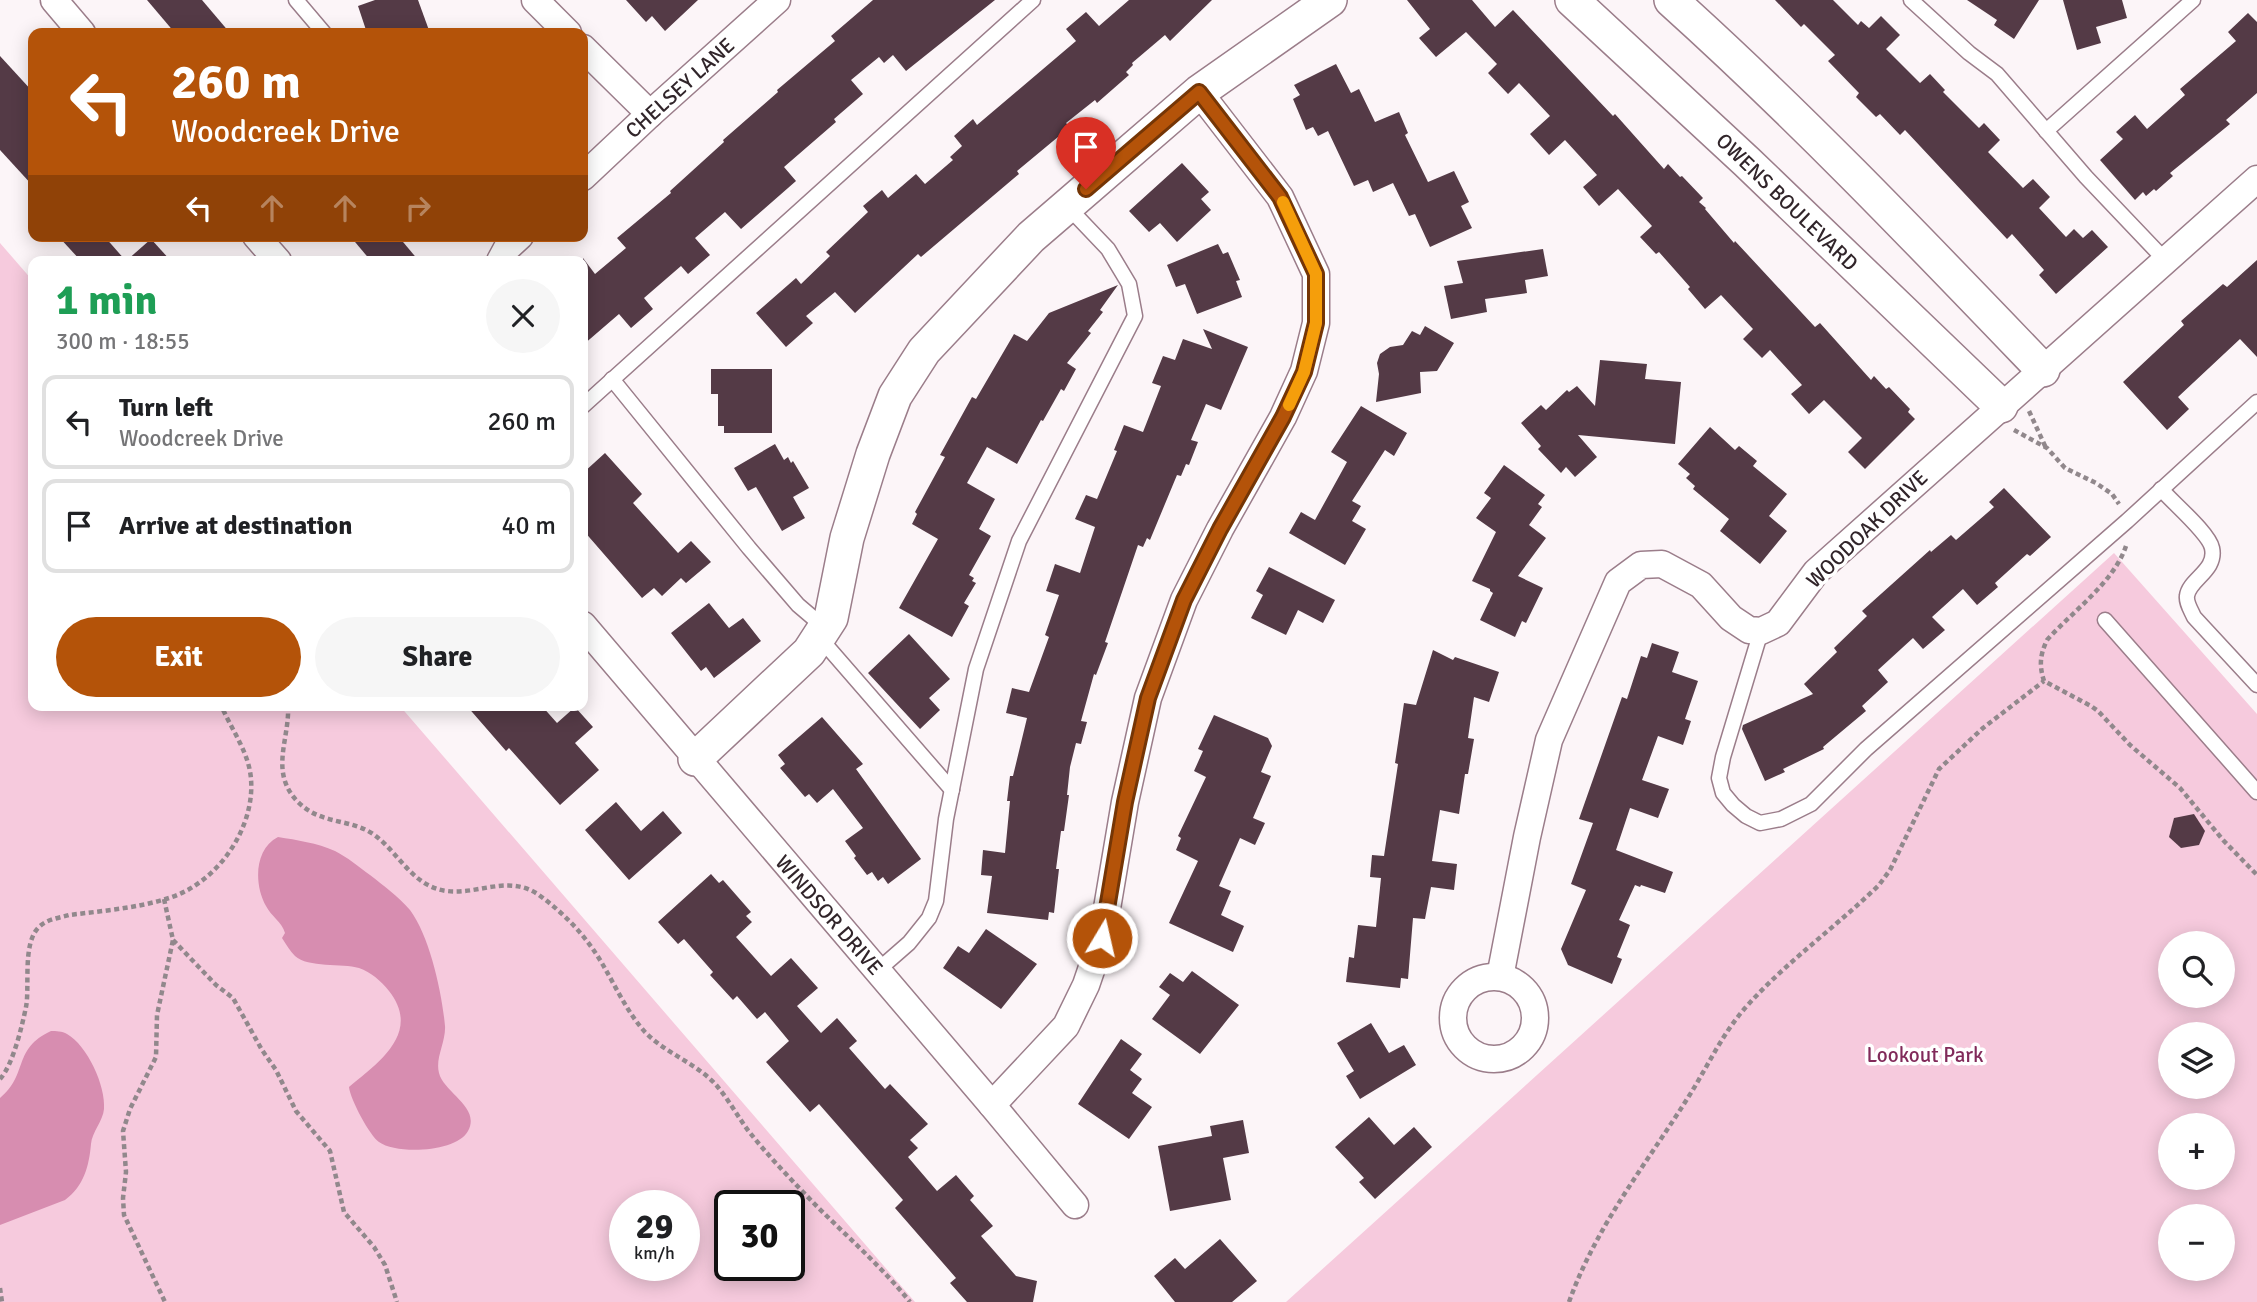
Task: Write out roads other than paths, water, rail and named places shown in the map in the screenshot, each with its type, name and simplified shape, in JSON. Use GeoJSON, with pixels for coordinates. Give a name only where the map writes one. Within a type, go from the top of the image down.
{"type":"FeatureCollection","features":[{"type":"Feature","properties":{"kind":"street"},"geometry":{"type":"LineString","coordinates":[[54,0],[78,28]]}},
{"type":"Feature","properties":{"kind":"street"},"geometry":{"type":"LineString","coordinates":[[535,0],[563,28]]}},
{"type":"Feature","properties":{"kind":"street","name":"CHELSEY LANE"},"geometry":{"type":"LineString","coordinates":[[588,172],[777,0]]}},
{"type":"Feature","properties":{"kind":"street"},"geometry":{"type":"LineString","coordinates":[[695,759],[809,652],[831,618],[847,538],[873,454],[895,396],[925,351],[1031,237],[1199,92],[1330,0]]}},
{"type":"Feature","properties":{"kind":"street","name":"OWENS BOULEVARD"},"geometry":{"type":"LineString","coordinates":[[1572,0],[2015,409]]}},
{"type":"Feature","properties":{"kind":"street"},"geometry":{"type":"LineString","coordinates":[[1671,0],[1726,50],[1942,265],[2043,370]]}},
{"type":"Feature","properties":{"kind":"street"},"geometry":{"type":"LineString","coordinates":[[588,53],[650,114]]}},
{"type":"Feature","properties":{"kind":"street"},"geometry":{"type":"LineString","coordinates":[[992,1105],[1066,1027],[1086,985],[1102,938],[1125,802],[1148,698],[1184,600],[1220,529],[1283,417],[1304,372],[1316,323],[1316,274],[1280,197],[1199,92]]}},
{"type":"Feature","properties":{"kind":"street","name":"WOODOAK DRIVE"},"geometry":{"type":"LineString","coordinates":[[1761,631],[1778,623],[1816,572],[2015,409],[2043,370],[2257,179]]}},
{"type":"Feature","properties":{"kind":"street"},"geometry":{"type":"LineString","coordinates":[[261,242],[274,256]]}},
{"type":"Feature","properties":{"kind":"street"},"geometry":{"type":"LineString","coordinates":[[1500,977],[1549,740],[1618,582],[1641,565],[1662,564],[1701,585],[1731,618],[1749,630],[1761,631]]}},
{"type":"Feature","properties":{"kind":"street","name":"WINDSOR DRIVE"},"geometry":{"type":"LineString","coordinates":[[588,631],[1075,1205]]}},
{"type":"Feature","properties":{"kind":"lane"},"geometry":{"type":"LineString","coordinates":[[296,0],[320,28]]}},
{"type":"Feature","properties":{"kind":"lane"},"geometry":{"type":"LineString","coordinates":[[588,401],[1033,0]]}},
{"type":"Feature","properties":{"kind":"lane"},"geometry":{"type":"LineString","coordinates":[[1911,0],[1969,53],[1997,74],[2086,177],[2166,261]]}},
{"type":"Feature","properties":{"kind":"lane"},"geometry":{"type":"LineString","coordinates":[[2046,131],[2193,0]]}},
{"type":"Feature","properties":{"kind":"lane"},"geometry":{"type":"LineString","coordinates":[[877,971],[909,943],[929,918],[936,901],[952,790],[976,670],[1019,541],[1135,316],[1129,284],[1108,250],[1067,206]]}},
{"type":"Feature","properties":{"kind":"lane"},"geometry":{"type":"LineString","coordinates":[[612,379],[749,548],[952,790]]}},
{"type":"Feature","properties":{"kind":"lane"},"geometry":{"type":"LineString","coordinates":[[1761,631],[1723,757],[1720,778],[1723,793],[1733,806],[1746,817],[1760,822],[1781,819],[1811,804],[1877,740],[2257,402]]}},
{"type":"Feature","properties":{"kind":"lane"},"geometry":{"type":"LineString","coordinates":[[2161,489],[2208,539],[2213,550],[2203,575],[2191,586],[2187,595],[2188,605],[2194,617],[2257,685]]}},
{"type":"Feature","properties":{"kind":"lane"},"geometry":{"type":"LineString","coordinates":[[2105,620],[2257,792]]}},
{"type":"Feature","properties":{"kind":"park label","name":"Lookout Park"},"geometry":{"type":"Point","coordinates":[1925,1055]}}]}
